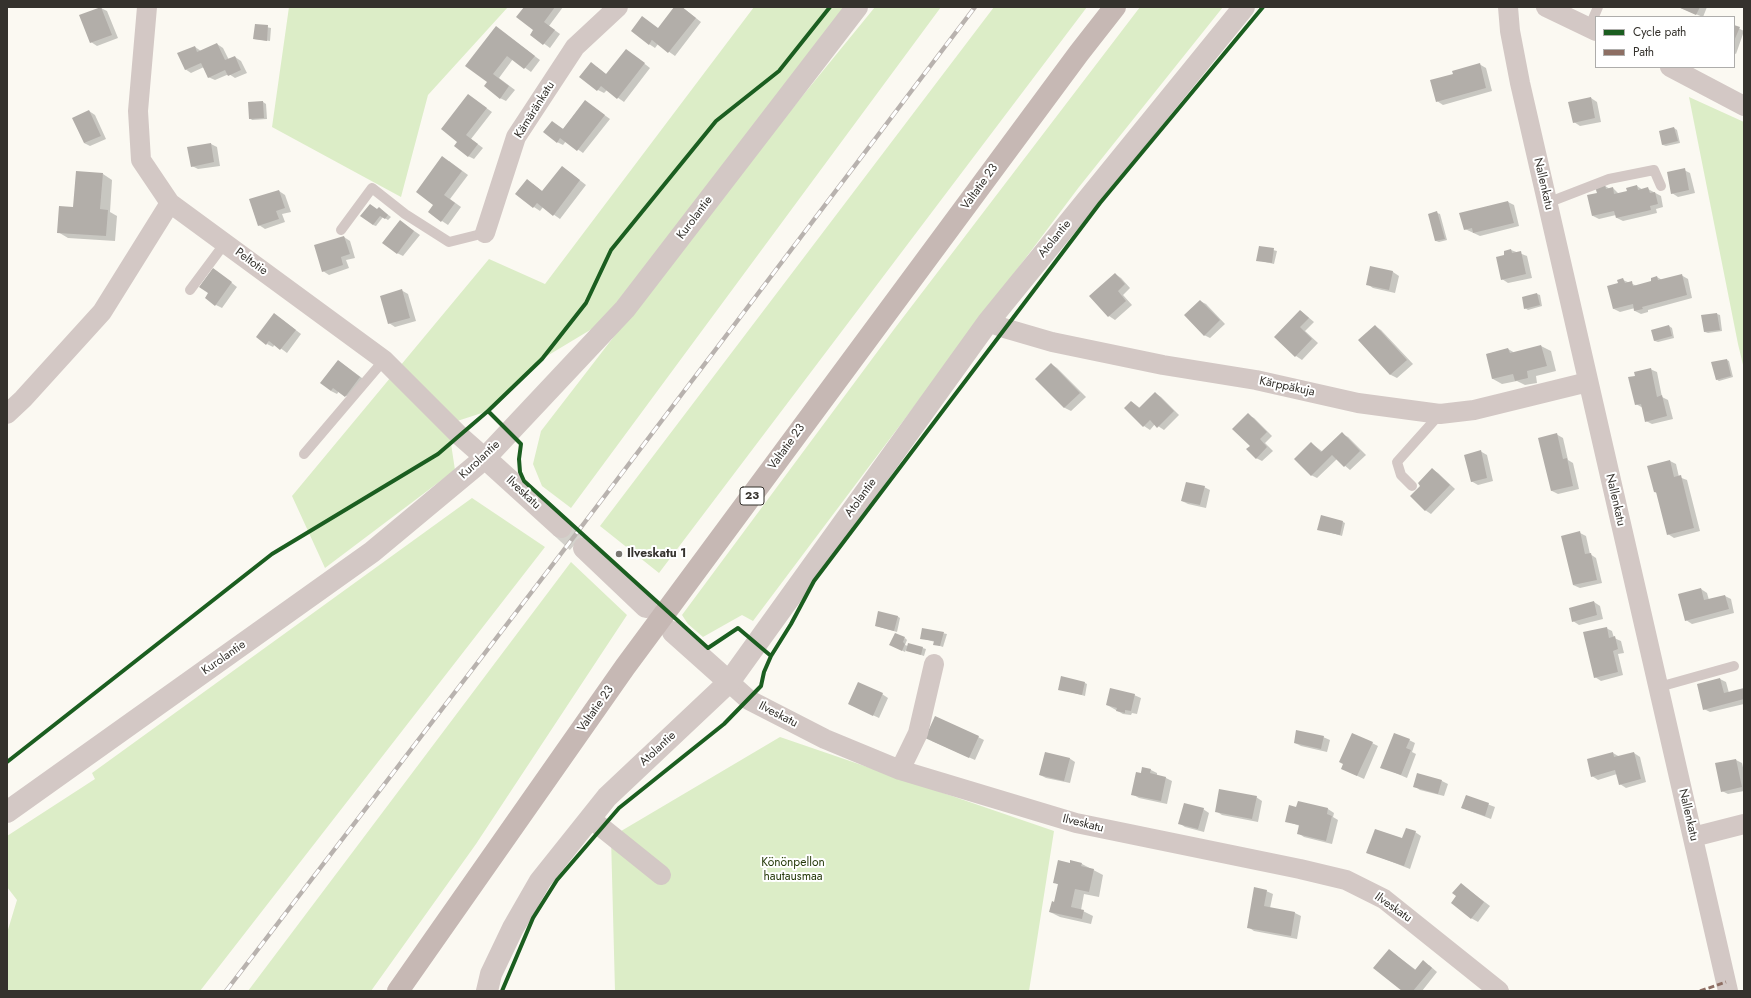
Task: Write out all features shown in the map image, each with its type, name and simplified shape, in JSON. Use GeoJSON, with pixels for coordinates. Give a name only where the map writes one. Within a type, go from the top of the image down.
{"type":"FeatureCollection","features":[{"type":"Feature","properties":{"kind":"highway"},"geometry":{"type":"LineString","coordinates":[[1079,53],[1110,7]]}},
{"type":"Feature","properties":{"kind":"highway","name":"Valtatie 23"},"geometry":{"type":"LineString","coordinates":[[398,991],[625,667],[1079,53],[1115,7]]}},
{"type":"Feature","properties":{"kind":"street","name":"Peltotie"},"geometry":{"type":"LineString","coordinates":[[147,7],[138,111],[141,160],[170,203],[384,360],[460,436],[485,458]]}},
{"type":"Feature","properties":{"kind":"street","name":"Kämäränkatu"},"geometry":{"type":"LineString","coordinates":[[486,232],[516,137],[575,47],[618,7]]}},
{"type":"Feature","properties":{"kind":"street","name":"Kurolantie"},"geometry":{"type":"LineString","coordinates":[[7,812],[372,552],[485,458],[625,309],[857,7]]}},
{"type":"Feature","properties":{"kind":"street","name":"Atolantie"},"geometry":{"type":"LineString","coordinates":[[487,991],[492,974],[501,954],[540,881],[608,796],[729,682],[988,322],[1244,7]]}},
{"type":"Feature","properties":{"kind":"street","name":"Nallenkatu"},"geometry":{"type":"LineString","coordinates":[[1508,7],[1510,31],[1520,83],[1694,837],[1728,991]]}},
{"type":"Feature","properties":{"kind":"street"},"geometry":{"type":"LineString","coordinates":[[1546,7],[1592,29]]}},
{"type":"Feature","properties":{"kind":"street"},"geometry":{"type":"LineString","coordinates":[[1672,68],[1744,106]]}},
{"type":"Feature","properties":{"kind":"street"},"geometry":{"type":"LineString","coordinates":[[7,414],[23,399],[102,312],[170,203]]}},
{"type":"Feature","properties":{"kind":"street","name":"Kärppäkuja"},"geometry":{"type":"LineString","coordinates":[[988,322],[1052,342],[1148,362],[1256,380],[1358,403],[1440,414],[1474,410],[1588,382]]}},
{"type":"Feature","properties":{"kind":"street","name":"Ilveskatu"},"geometry":{"type":"LineString","coordinates":[[485,458],[561,527]]}},
{"type":"Feature","properties":{"kind":"street"},"geometry":{"type":"LineString","coordinates":[[584,548],[646,607]]}},
{"type":"Feature","properties":{"kind":"street","name":"Ilveskatu"},"geometry":{"type":"LineString","coordinates":[[673,632],[749,700],[825,739],[900,770],[1076,823],[1300,869],[1346,880],[1384,899],[1499,991]]}},
{"type":"Feature","properties":{"kind":"street"},"geometry":{"type":"LineString","coordinates":[[900,770],[918,732],[934,664]]}},
{"type":"Feature","properties":{"kind":"street"},"geometry":{"type":"LineString","coordinates":[[590,818],[661,874]]}},
{"type":"Feature","properties":{"kind":"street"},"geometry":{"type":"LineString","coordinates":[[1694,837],[1744,824]]}},
{"type":"Feature","properties":{"kind":"lane"},"geometry":{"type":"LineString","coordinates":[[1592,29],[1595,18]]}},
{"type":"Feature","properties":{"kind":"lane"},"geometry":{"type":"LineString","coordinates":[[1547,203],[1609,179],[1654,170],[1661,186]]}},
{"type":"Feature","properties":{"kind":"lane"},"geometry":{"type":"LineString","coordinates":[[341,230],[372,188],[405,214],[449,242],[486,232]]}},
{"type":"Feature","properties":{"kind":"lane"},"geometry":{"type":"LineString","coordinates":[[190,290],[225,243]]}},
{"type":"Feature","properties":{"kind":"lane"},"geometry":{"type":"LineString","coordinates":[[304,454],[384,360]]}},
{"type":"Feature","properties":{"kind":"lane"},"geometry":{"type":"LineString","coordinates":[[1412,486],[1401,475],[1397,462],[1440,414]]}},
{"type":"Feature","properties":{"kind":"lane"},"geometry":{"type":"LineString","coordinates":[[1659,688],[1734,666]]}},
{"type":"Feature","properties":{"kind":"green space"},"geometry":{"type":"Polygon","coordinates":[[[289,7],[508,7],[428,95],[401,197],[272,127],[289,7]]]}},
{"type":"Feature","properties":{"kind":"green space"},"geometry":{"type":"Polygon","coordinates":[[[754,7],[849,7],[625,309],[542,359],[488,411],[448,424],[455,470],[325,568],[292,496],[489,259],[545,284],[754,7]]]}},
{"type":"Feature","properties":{"kind":"green space"},"geometry":{"type":"Polygon","coordinates":[[[875,7],[941,7],[571,508],[542,486],[533,464],[541,431],[751,159],[875,7]]]}},
{"type":"Feature","properties":{"kind":"green space"},"geometry":{"type":"Polygon","coordinates":[[[994,7],[1087,7],[659,573],[600,526],[994,7]]]}},
{"type":"Feature","properties":{"kind":"green space"},"geometry":{"type":"Polygon","coordinates":[[[1140,7],[1223,7],[1079,187],[753,621],[742,615],[703,637],[688,624],[682,615],[895,328],[1140,7]]]}},
{"type":"Feature","properties":{"kind":"green space"},"geometry":{"type":"Polygon","coordinates":[[[1689,97],[1744,122],[1744,369],[1738,344],[1689,97]]]}},
{"type":"Feature","properties":{"kind":"green space"},"geometry":{"type":"Polygon","coordinates":[[[472,498],[545,547],[200,991],[7,991],[7,933],[17,900],[7,887],[7,836],[95,779],[92,773],[472,498]]]}},
{"type":"Feature","properties":{"kind":"green space"},"geometry":{"type":"Polygon","coordinates":[[[571,562],[627,615],[476,844],[371,991],[248,991],[571,562]]]}},
{"type":"Feature","properties":{"kind":"green space","name":"Könönpellon hautausmaa"},"geometry":{"type":"Polygon","coordinates":[[[780,737],[1054,831],[1029,991],[615,991],[611,837],[780,737]]]}},
{"type":"Feature","properties":{"kind":"building"},"geometry":{"type":"Polygon","coordinates":[[[101,7],[112,35],[90,43],[79,15],[101,7]]]}},
{"type":"Feature","properties":{"kind":"building"},"geometry":{"type":"Polygon","coordinates":[[[524,7],[555,7],[544,22],[555,30],[543,45],[530,35],[533,30],[516,17],[524,7]]]}},
{"type":"Feature","properties":{"kind":"building"},"geometry":{"type":"Polygon","coordinates":[[[674,7],[682,7],[696,18],[668,53],[652,40],[649,45],[631,31],[642,16],[658,28],[674,7]]]}},
{"type":"Feature","properties":{"kind":"building"},"geometry":{"type":"Polygon","coordinates":[[[1678,7],[1700,7],[1696,15],[1678,7]]]}},
{"type":"Feature","properties":{"kind":"building"},"geometry":{"type":"Polygon","coordinates":[[[255,24],[268,25],[267,41],[253,39],[255,24]]]}},
{"type":"Feature","properties":{"kind":"building"},"geometry":{"type":"Polygon","coordinates":[[[1735,25],[1740,27],[1735,39],[1735,25]]]}},
{"type":"Feature","properties":{"kind":"building"},"geometry":{"type":"Polygon","coordinates":[[[496,26],[535,56],[524,69],[507,56],[493,74],[509,86],[500,99],[484,86],[487,82],[465,66],[496,26]]]}},
{"type":"Feature","properties":{"kind":"building"},"geometry":{"type":"Polygon","coordinates":[[[217,43],[225,60],[235,56],[241,70],[228,76],[225,70],[208,78],[201,63],[185,70],[177,53],[195,46],[197,52],[217,43]]]}},
{"type":"Feature","properties":{"kind":"building"},"geometry":{"type":"Polygon","coordinates":[[[626,49],[645,63],[617,99],[601,86],[597,91],[579,77],[591,62],[606,74],[626,49]]]}},
{"type":"Feature","properties":{"kind":"building"},"geometry":{"type":"Polygon","coordinates":[[[1480,63],[1486,88],[1436,102],[1430,80],[1453,74],[1452,71],[1480,63]]]}},
{"type":"Feature","properties":{"kind":"building"},"geometry":{"type":"Polygon","coordinates":[[[468,94],[487,108],[466,135],[478,144],[468,157],[454,146],[457,142],[441,129],[468,94]]]}},
{"type":"Feature","properties":{"kind":"building"},"geometry":{"type":"Polygon","coordinates":[[[1591,97],[1595,118],[1573,123],[1568,102],[1591,97]]]}},
{"type":"Feature","properties":{"kind":"building"},"geometry":{"type":"Polygon","coordinates":[[[585,100],[605,115],[577,151],[560,138],[557,143],[543,132],[552,121],[563,129],[585,100]]]}},
{"type":"Feature","properties":{"kind":"building"},"geometry":{"type":"Polygon","coordinates":[[[263,101],[264,118],[249,119],[248,102],[263,101]]]}},
{"type":"Feature","properties":{"kind":"building"},"geometry":{"type":"Polygon","coordinates":[[[89,110],[101,136],[84,143],[72,118],[89,110]]]}},
{"type":"Feature","properties":{"kind":"building"},"geometry":{"type":"Polygon","coordinates":[[[1674,127],[1678,141],[1662,145],[1659,131],[1674,127]]]}},
{"type":"Feature","properties":{"kind":"building"},"geometry":{"type":"Polygon","coordinates":[[[211,143],[214,162],[191,167],[187,147],[211,143]]]}},
{"type":"Feature","properties":{"kind":"building"},"geometry":{"type":"Polygon","coordinates":[[[442,156],[462,171],[444,195],[455,203],[441,222],[428,212],[433,205],[416,192],[442,156]]]}},
{"type":"Feature","properties":{"kind":"building"},"geometry":{"type":"Polygon","coordinates":[[[562,166],[580,180],[553,216],[537,203],[533,208],[515,194],[527,179],[542,191],[562,166]]]}},
{"type":"Feature","properties":{"kind":"building"},"geometry":{"type":"Polygon","coordinates":[[[1685,168],[1689,190],[1671,194],[1667,172],[1685,168]]]}},
{"type":"Feature","properties":{"kind":"building"},"geometry":{"type":"Polygon","coordinates":[[[76,171],[103,173],[100,209],[108,210],[106,236],[57,233],[59,206],[73,207],[76,171]]]}},
{"type":"Feature","properties":{"kind":"building"},"geometry":{"type":"Polygon","coordinates":[[[1605,185],[1606,189],[1613,187],[1614,194],[1627,191],[1626,188],[1637,185],[1638,190],[1648,187],[1650,193],[1655,192],[1658,204],[1650,206],[1651,210],[1616,218],[1614,211],[1592,216],[1587,195],[1597,193],[1595,187],[1605,185]]]}},
{"type":"Feature","properties":{"kind":"building"},"geometry":{"type":"Polygon","coordinates":[[[279,190],[285,208],[276,211],[279,219],[258,226],[249,199],[279,190]]]}},
{"type":"Feature","properties":{"kind":"building"},"geometry":{"type":"Polygon","coordinates":[[[1508,201],[1514,223],[1473,233],[1472,228],[1464,230],[1459,213],[1508,201]]]}},
{"type":"Feature","properties":{"kind":"building"},"geometry":{"type":"Polygon","coordinates":[[[370,204],[377,209],[379,207],[388,215],[385,219],[380,216],[373,225],[360,216],[370,204]]]}},
{"type":"Feature","properties":{"kind":"building"},"geometry":{"type":"Polygon","coordinates":[[[1437,211],[1445,239],[1435,241],[1428,214],[1437,211]]]}},
{"type":"Feature","properties":{"kind":"building"},"geometry":{"type":"Polygon","coordinates":[[[400,220],[414,231],[397,254],[382,243],[400,220]]]}},
{"type":"Feature","properties":{"kind":"building"},"geometry":{"type":"Polygon","coordinates":[[[344,236],[350,254],[341,257],[343,265],[322,272],[314,245],[344,236]]]}},
{"type":"Feature","properties":{"kind":"building"},"geometry":{"type":"Polygon","coordinates":[[[1259,246],[1274,248],[1272,263],[1256,261],[1259,246]]]}},
{"type":"Feature","properties":{"kind":"building"},"geometry":{"type":"Polygon","coordinates":[[[1511,249],[1512,253],[1521,251],[1526,274],[1501,280],[1496,257],[1504,255],[1504,251],[1511,249]]]}},
{"type":"Feature","properties":{"kind":"building"},"geometry":{"type":"Polygon","coordinates":[[[1370,266],[1393,271],[1389,290],[1366,285],[1370,266]]]}},
{"type":"Feature","properties":{"kind":"building"},"geometry":{"type":"Polygon","coordinates":[[[213,268],[232,282],[215,306],[205,298],[208,293],[199,287],[213,268]]]}},
{"type":"Feature","properties":{"kind":"building"},"geometry":{"type":"Polygon","coordinates":[[[1115,273],[1125,284],[1118,291],[1126,301],[1108,317],[1089,296],[1115,273]]]}},
{"type":"Feature","properties":{"kind":"building"},"geometry":{"type":"Polygon","coordinates":[[[1682,274],[1687,295],[1642,307],[1643,309],[1634,311],[1633,304],[1613,309],[1607,286],[1618,283],[1617,280],[1623,278],[1625,283],[1632,281],[1633,286],[1651,281],[1651,278],[1657,276],[1658,280],[1682,274]]]}},
{"type":"Feature","properties":{"kind":"building"},"geometry":{"type":"Polygon","coordinates":[[[402,289],[410,318],[388,324],[380,296],[402,289]]]}},
{"type":"Feature","properties":{"kind":"building"},"geometry":{"type":"Polygon","coordinates":[[[1537,293],[1540,305],[1524,309],[1522,297],[1537,293]]]}},
{"type":"Feature","properties":{"kind":"building"},"geometry":{"type":"Polygon","coordinates":[[[1200,300],[1220,320],[1204,336],[1184,315],[1200,300]]]}},
{"type":"Feature","properties":{"kind":"building"},"geometry":{"type":"Polygon","coordinates":[[[1300,310],[1309,318],[1300,327],[1312,339],[1295,357],[1274,337],[1300,310]]]}},
{"type":"Feature","properties":{"kind":"building"},"geometry":{"type":"Polygon","coordinates":[[[274,313],[296,330],[280,350],[269,341],[266,345],[256,337],[274,313]]]}},
{"type":"Feature","properties":{"kind":"building"},"geometry":{"type":"Polygon","coordinates":[[[1717,313],[1720,330],[1704,332],[1701,315],[1717,313]]]}},
{"type":"Feature","properties":{"kind":"building"},"geometry":{"type":"Polygon","coordinates":[[[1375,325],[1407,360],[1390,375],[1358,340],[1375,325]]]}},
{"type":"Feature","properties":{"kind":"building"},"geometry":{"type":"Polygon","coordinates":[[[1669,325],[1672,336],[1654,341],[1651,330],[1669,325]]]}},
{"type":"Feature","properties":{"kind":"building"},"geometry":{"type":"Polygon","coordinates":[[[1541,345],[1547,366],[1527,371],[1528,378],[1515,381],[1513,374],[1492,379],[1486,354],[1508,348],[1510,353],[1541,345]]]}},
{"type":"Feature","properties":{"kind":"building"},"geometry":{"type":"Polygon","coordinates":[[[1727,359],[1731,376],[1716,380],[1711,362],[1727,359]]]}},
{"type":"Feature","properties":{"kind":"building"},"geometry":{"type":"Polygon","coordinates":[[[338,360],[360,377],[345,397],[333,388],[331,391],[320,383],[338,360]]]}},
{"type":"Feature","properties":{"kind":"building"},"geometry":{"type":"Polygon","coordinates":[[[1051,363],[1080,393],[1064,408],[1035,379],[1051,363]]]}},
{"type":"Feature","properties":{"kind":"building"},"geometry":{"type":"Polygon","coordinates":[[[1651,368],[1657,397],[1662,395],[1667,416],[1645,422],[1641,404],[1635,405],[1628,377],[1635,376],[1634,372],[1651,368]]]}},
{"type":"Feature","properties":{"kind":"building"},"geometry":{"type":"Polygon","coordinates":[[[1155,392],[1174,411],[1157,428],[1150,420],[1143,427],[1124,408],[1131,401],[1139,408],[1155,392]]]}},
{"type":"Feature","properties":{"kind":"building"},"geometry":{"type":"Polygon","coordinates":[[[1248,413],[1267,432],[1260,439],[1267,447],[1256,459],[1246,449],[1250,446],[1232,429],[1248,413]]]}},
{"type":"Feature","properties":{"kind":"building"},"geometry":{"type":"Polygon","coordinates":[[[1342,432],[1360,451],[1344,467],[1332,455],[1311,476],[1294,459],[1311,442],[1321,452],[1342,432]]]}},
{"type":"Feature","properties":{"kind":"building"},"geometry":{"type":"Polygon","coordinates":[[[1557,433],[1563,459],[1567,458],[1573,486],[1551,491],[1538,438],[1557,433]]]}},
{"type":"Feature","properties":{"kind":"building"},"geometry":{"type":"Polygon","coordinates":[[[1481,450],[1487,478],[1471,482],[1464,455],[1481,450]]]}},
{"type":"Feature","properties":{"kind":"building"},"geometry":{"type":"Polygon","coordinates":[[[1670,460],[1674,477],[1681,475],[1694,528],[1667,535],[1656,492],[1654,492],[1647,466],[1670,460]]]}},
{"type":"Feature","properties":{"kind":"building"},"geometry":{"type":"Polygon","coordinates":[[[1432,468],[1450,485],[1425,511],[1410,496],[1420,486],[1418,483],[1432,468]]]}},
{"type":"Feature","properties":{"kind":"building"},"geometry":{"type":"Polygon","coordinates":[[[1186,482],[1205,486],[1200,505],[1181,501],[1186,482]]]}},
{"type":"Feature","properties":{"kind":"building"},"geometry":{"type":"Polygon","coordinates":[[[1321,515],[1343,521],[1340,535],[1317,530],[1321,515]]]}},
{"type":"Feature","properties":{"kind":"building"},"geometry":{"type":"Polygon","coordinates":[[[1580,531],[1585,554],[1591,553],[1597,580],[1573,585],[1561,536],[1580,531]]]}},
{"type":"Feature","properties":{"kind":"building"},"geometry":{"type":"Polygon","coordinates":[[[1701,588],[1704,600],[1725,595],[1729,609],[1685,621],[1678,594],[1701,588]]]}},
{"type":"Feature","properties":{"kind":"building"},"geometry":{"type":"Polygon","coordinates":[[[1594,601],[1597,615],[1572,622],[1569,608],[1594,601]]]}},
{"type":"Feature","properties":{"kind":"building"},"geometry":{"type":"Polygon","coordinates":[[[878,611],[898,616],[894,631],[875,626],[878,611]]]}},
{"type":"Feature","properties":{"kind":"building"},"geometry":{"type":"Polygon","coordinates":[[[1607,627],[1609,638],[1615,636],[1618,649],[1613,651],[1618,672],[1594,678],[1583,632],[1607,627]]]}},
{"type":"Feature","properties":{"kind":"building"},"geometry":{"type":"Polygon","coordinates":[[[922,628],[944,632],[940,646],[933,645],[934,641],[920,639],[922,628]]]}},
{"type":"Feature","properties":{"kind":"building"},"geometry":{"type":"Polygon","coordinates":[[[895,633],[905,637],[903,642],[905,644],[902,651],[889,645],[895,633]]]}},
{"type":"Feature","properties":{"kind":"building"},"geometry":{"type":"Polygon","coordinates":[[[908,643],[923,647],[921,655],[906,651],[908,643]]]}},
{"type":"Feature","properties":{"kind":"building"},"geometry":{"type":"Polygon","coordinates":[[[1061,676],[1085,682],[1082,695],[1058,690],[1061,676]]]}},
{"type":"Feature","properties":{"kind":"building"},"geometry":{"type":"Polygon","coordinates":[[[1720,678],[1724,693],[1744,688],[1744,699],[1703,710],[1697,684],[1720,678]]]}},
{"type":"Feature","properties":{"kind":"building"},"geometry":{"type":"Polygon","coordinates":[[[858,682],[883,693],[873,716],[848,704],[858,682]]]}},
{"type":"Feature","properties":{"kind":"building"},"geometry":{"type":"Polygon","coordinates":[[[1110,688],[1135,694],[1131,711],[1125,710],[1125,713],[1116,711],[1117,708],[1106,705],[1110,688]]]}},
{"type":"Feature","properties":{"kind":"building"},"geometry":{"type":"Polygon","coordinates":[[[935,716],[979,736],[969,758],[925,738],[935,716]]]}},
{"type":"Feature","properties":{"kind":"building"},"geometry":{"type":"Polygon","coordinates":[[[1296,730],[1324,736],[1321,749],[1294,743],[1296,730]]]}},
{"type":"Feature","properties":{"kind":"building"},"geometry":{"type":"Polygon","coordinates":[[[1352,733],[1373,742],[1357,776],[1341,769],[1343,764],[1339,762],[1352,733]]]}},
{"type":"Feature","properties":{"kind":"building"},"geometry":{"type":"Polygon","coordinates":[[[1394,733],[1410,739],[1406,748],[1411,750],[1401,775],[1380,768],[1394,733]]]}},
{"type":"Feature","properties":{"kind":"building"},"geometry":{"type":"Polygon","coordinates":[[[1045,752],[1070,758],[1064,781],[1039,775],[1045,752]]]}},
{"type":"Feature","properties":{"kind":"building"},"geometry":{"type":"Polygon","coordinates":[[[1613,752],[1614,757],[1634,752],[1641,779],[1619,785],[1615,770],[1591,777],[1587,759],[1613,752]]]}},
{"type":"Feature","properties":{"kind":"building"},"geometry":{"type":"Polygon","coordinates":[[[1736,759],[1742,787],[1721,792],[1715,763],[1736,759]]]}},
{"type":"Feature","properties":{"kind":"building"},"geometry":{"type":"Polygon","coordinates":[[[1142,767],[1151,769],[1150,773],[1166,777],[1161,801],[1131,795],[1136,772],[1141,773],[1142,767]]]}},
{"type":"Feature","properties":{"kind":"building"},"geometry":{"type":"Polygon","coordinates":[[[1417,773],[1442,780],[1438,794],[1413,787],[1417,773]]]}},
{"type":"Feature","properties":{"kind":"building"},"geometry":{"type":"Polygon","coordinates":[[[1219,789],[1257,796],[1252,819],[1215,812],[1219,789]]]}},
{"type":"Feature","properties":{"kind":"building"},"geometry":{"type":"Polygon","coordinates":[[[1466,795],[1489,803],[1485,816],[1461,808],[1466,795]]]}},
{"type":"Feature","properties":{"kind":"building"},"geometry":{"type":"Polygon","coordinates":[[[1298,801],[1328,808],[1327,814],[1332,816],[1326,841],[1297,834],[1299,825],[1285,822],[1289,805],[1296,807],[1298,801]]]}},
{"type":"Feature","properties":{"kind":"building"},"geometry":{"type":"Polygon","coordinates":[[[1184,803],[1204,808],[1198,829],[1178,824],[1184,803]]]}},
{"type":"Feature","properties":{"kind":"building"},"geometry":{"type":"Polygon","coordinates":[[[1406,828],[1416,831],[1404,866],[1366,853],[1375,829],[1402,838],[1406,828]]]}},
{"type":"Feature","properties":{"kind":"building"},"geometry":{"type":"Polygon","coordinates":[[[1058,860],[1070,863],[1070,860],[1082,863],[1081,866],[1094,869],[1089,892],[1075,889],[1071,907],[1084,910],[1082,919],[1049,912],[1052,901],[1054,902],[1058,884],[1053,883],[1058,860]]]}},
{"type":"Feature","properties":{"kind":"building"},"geometry":{"type":"Polygon","coordinates":[[[1461,883],[1484,902],[1471,919],[1451,903],[1456,896],[1452,893],[1461,883]]]}},
{"type":"Feature","properties":{"kind":"building"},"geometry":{"type":"Polygon","coordinates":[[[1254,887],[1267,890],[1264,906],[1295,912],[1291,936],[1247,928],[1254,887]]]}},
{"type":"Feature","properties":{"kind":"building"},"geometry":{"type":"Polygon","coordinates":[[[1389,949],[1415,970],[1423,960],[1432,968],[1413,991],[1402,991],[1373,968],[1389,949]]]}},
{"type":"Feature","properties":{"kind":"tunnel"},"geometry":{"type":"LineString","coordinates":[[561,527],[584,548]]}},
{"type":"Feature","properties":{"kind":"railway"},"geometry":{"type":"LineString","coordinates":[[226,991],[560,555],[975,7]]}},
{"type":"Feature","properties":{"kind":"marked path"},"geometry":{"type":"LineString","coordinates":[[1700,991],[1726,982]]}},
{"type":"Feature","properties":{"kind":"cycle path"},"geometry":{"type":"LineString","coordinates":[[7,762],[272,554],[438,454],[488,411],[542,359],[586,303],[611,250],[716,121],[779,71],[830,7]]}},
{"type":"Feature","properties":{"kind":"cycle path"},"geometry":{"type":"LineString","coordinates":[[502,991],[533,918],[557,880],[619,808],[724,724],[761,686],[764,672],[771,656],[791,624],[814,581],[1100,203],[1263,7]]}},
{"type":"Feature","properties":{"kind":"cycle path"},"geometry":{"type":"LineString","coordinates":[[488,411],[521,444],[519,459],[520,472],[524,481],[708,648],[738,628],[771,656]]}},
{"type":"Feature","properties":{"kind":"place","name":"Ilveskatu 1"},"geometry":{"type":"Point","coordinates":[619,554]}}]}
